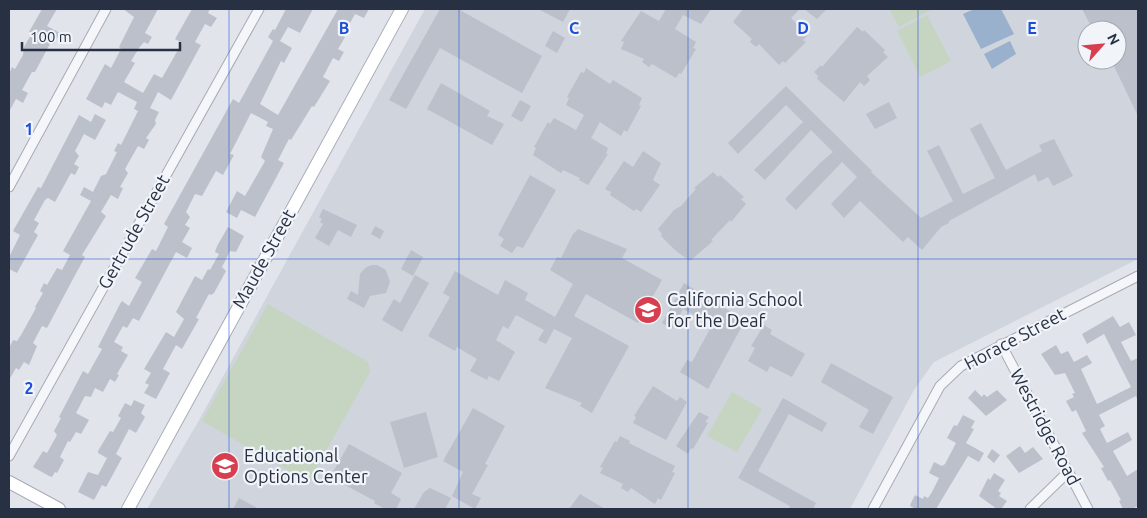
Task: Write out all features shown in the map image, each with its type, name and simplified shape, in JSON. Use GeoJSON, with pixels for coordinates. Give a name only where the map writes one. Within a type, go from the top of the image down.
{"type":"FeatureCollection","features":[{"type":"Feature","properties":{"kind":"street"},"geometry":{"type":"LineString","coordinates":[[9,187],[106,9]]}},
{"type":"Feature","properties":{"kind":"street","name":"Gertrude Street"},"geometry":{"type":"LineString","coordinates":[[9,456],[259,9]]}},
{"type":"Feature","properties":{"kind":"street","name":"Maude Street"},"geometry":{"type":"LineString","coordinates":[[128,509],[402,9]]}},
{"type":"Feature","properties":{"kind":"street","name":"Horace Street"},"geometry":{"type":"LineString","coordinates":[[873,509],[940,386],[961,366],[1001,344],[1137,279]]}},
{"type":"Feature","properties":{"kind":"street","name":"Westridge Road"},"geometry":{"type":"LineString","coordinates":[[1001,344],[1088,509]]}},
{"type":"Feature","properties":{"kind":"street"},"geometry":{"type":"LineString","coordinates":[[1030,509],[1068,472]]}},
{"type":"Feature","properties":{"kind":"street"},"geometry":{"type":"LineString","coordinates":[[9,482],[59,509]]}},
{"type":"Feature","properties":{"kind":"shaded area","name":"California School for the Deaf"},"geometry":{"type":"Polygon","coordinates":[[[425,9],[1138,9],[1138,259],[934,362],[914,390],[850,509],[147,509],[198,422],[425,9]]]}},
{"type":"Feature","properties":{"kind":"green space"},"geometry":{"type":"Polygon","coordinates":[[[889,9],[933,9],[899,27],[889,9]]]}},
{"type":"Feature","properties":{"kind":"green space"},"geometry":{"type":"Polygon","coordinates":[[[927,15],[951,61],[920,77],[897,31],[927,15]]]}},
{"type":"Feature","properties":{"kind":"green space"},"geometry":{"type":"Polygon","coordinates":[[[268,304],[368,362],[370,372],[309,482],[202,421],[268,304]]]}},
{"type":"Feature","properties":{"kind":"green space"},"geometry":{"type":"Polygon","coordinates":[[[732,392],[762,409],[737,452],[707,436],[732,392]]]}},
{"type":"Feature","properties":{"kind":"water"},"geometry":{"type":"Polygon","coordinates":[[[974,9],[1001,9],[1014,34],[981,49],[963,14],[974,9]]]}},
{"type":"Feature","properties":{"kind":"water"},"geometry":{"type":"Polygon","coordinates":[[[1010,41],[1016,54],[992,69],[984,54],[1010,41]]]}},
{"type":"Feature","properties":{"kind":"building"},"geometry":{"type":"Polygon","coordinates":[[[42,9],[57,9],[47,26],[60,33],[54,44],[51,42],[35,72],[32,72],[22,90],[28,93],[23,103],[16,99],[9,112],[9,74],[12,67],[15,69],[23,55],[24,47],[32,33],[29,32],[42,9]]]}},
{"type":"Feature","properties":{"kind":"building"},"geometry":{"type":"Polygon","coordinates":[[[123,9],[158,9],[145,33],[152,37],[148,44],[144,42],[139,48],[131,61],[135,63],[124,82],[143,93],[154,74],[162,78],[182,43],[175,39],[192,9],[210,9],[208,13],[217,18],[211,27],[205,24],[195,42],[201,45],[171,100],[158,92],[150,108],[159,112],[155,120],[156,124],[146,138],[149,140],[144,149],[138,146],[125,169],[128,173],[120,187],[123,188],[118,199],[111,195],[101,212],[106,216],[82,255],[85,257],[47,328],[42,326],[33,343],[37,346],[29,365],[24,362],[19,370],[16,368],[9,380],[9,348],[13,340],[17,341],[36,308],[43,293],[40,291],[44,283],[47,285],[57,268],[62,270],[70,255],[63,251],[91,201],[80,195],[84,187],[93,192],[101,176],[106,174],[117,152],[114,151],[118,143],[121,145],[138,111],[134,109],[137,102],[118,92],[111,105],[105,102],[102,108],[86,99],[105,64],[111,68],[121,49],[119,47],[134,17],[123,9]]]}},
{"type":"Feature","properties":{"kind":"building"},"geometry":{"type":"Polygon","coordinates":[[[286,9],[313,9],[300,33],[288,27],[280,41],[292,48],[284,63],[281,61],[260,104],[278,115],[338,9],[369,9],[364,18],[355,14],[338,49],[344,52],[339,61],[333,58],[323,77],[330,81],[291,140],[289,139],[278,160],[284,163],[255,217],[241,210],[237,218],[226,212],[237,191],[245,196],[265,161],[261,157],[273,129],[266,126],[268,122],[251,113],[230,154],[234,155],[223,175],[216,171],[202,196],[195,194],[186,212],[190,217],[185,225],[190,228],[182,242],[192,248],[187,258],[176,252],[139,321],[133,318],[127,328],[123,326],[114,342],[123,347],[121,351],[128,355],[117,374],[119,375],[115,382],[110,379],[103,392],[95,388],[91,397],[85,396],[76,413],[89,420],[81,434],[76,432],[70,442],[68,441],[60,457],[64,460],[57,473],[55,472],[52,477],[49,476],[33,467],[43,451],[47,453],[57,435],[54,431],[61,418],[59,417],[83,371],[88,374],[102,349],[98,347],[120,304],[122,301],[129,306],[142,282],[135,278],[152,249],[156,251],[168,227],[164,224],[233,99],[239,103],[273,41],[268,37],[273,29],[275,30],[286,9]]]}},
{"type":"Feature","properties":{"kind":"building"},"geometry":{"type":"Polygon","coordinates":[[[440,9],[458,9],[542,56],[522,93],[440,48],[406,109],[389,100],[440,9]]]}},
{"type":"Feature","properties":{"kind":"building"},"geometry":{"type":"Polygon","coordinates":[[[538,9],[570,9],[563,22],[538,9]]]}},
{"type":"Feature","properties":{"kind":"building"},"geometry":{"type":"Polygon","coordinates":[[[666,9],[711,9],[701,24],[683,15],[675,29],[696,42],[693,48],[696,49],[681,74],[679,73],[676,78],[652,64],[649,67],[642,62],[644,59],[621,49],[624,42],[621,41],[641,11],[659,21],[666,9]]]}},
{"type":"Feature","properties":{"kind":"building"},"geometry":{"type":"Polygon","coordinates":[[[743,9],[800,9],[791,18],[808,35],[803,40],[806,42],[785,63],[783,61],[779,65],[759,44],[756,47],[750,42],[752,39],[733,22],[743,9]]]}},
{"type":"Feature","properties":{"kind":"building"},"geometry":{"type":"Polygon","coordinates":[[[804,9],[827,9],[817,19],[804,9]]]}},
{"type":"Feature","properties":{"kind":"building"},"geometry":{"type":"Polygon","coordinates":[[[1082,9],[1138,9],[1138,116],[1116,70],[1127,70],[1127,20],[1088,20],[1082,9]]]}},
{"type":"Feature","properties":{"kind":"building"},"geometry":{"type":"Polygon","coordinates":[[[857,27],[863,32],[864,30],[885,50],[883,52],[888,57],[867,76],[870,80],[864,86],[860,82],[844,102],[817,79],[818,76],[814,72],[821,65],[822,67],[857,27]]]}},
{"type":"Feature","properties":{"kind":"building"},"geometry":{"type":"Polygon","coordinates":[[[553,31],[565,38],[557,53],[545,46],[553,31]]]}},
{"type":"Feature","properties":{"kind":"building"},"geometry":{"type":"Polygon","coordinates":[[[586,68],[610,84],[613,80],[642,98],[639,105],[641,106],[627,132],[624,130],[621,136],[600,122],[591,138],[608,148],[606,154],[608,154],[588,185],[579,180],[580,178],[563,170],[561,173],[533,155],[536,148],[534,147],[548,122],[550,124],[554,118],[576,130],[584,115],[566,105],[569,98],[567,97],[581,72],[584,73],[586,68]]]}},
{"type":"Feature","properties":{"kind":"building"},"geometry":{"type":"Polygon","coordinates":[[[441,83],[490,111],[487,116],[504,124],[492,145],[427,109],[441,83]]]}},
{"type":"Feature","properties":{"kind":"building"},"geometry":{"type":"Polygon","coordinates":[[[786,86],[871,172],[921,218],[953,201],[927,151],[939,145],[963,194],[995,178],[970,129],[981,123],[1006,170],[1042,151],[1039,145],[1054,139],[1073,176],[1053,186],[1048,177],[1038,182],[1035,174],[949,221],[949,223],[941,227],[922,250],[908,237],[903,242],[860,201],[844,218],[831,204],[857,177],[842,162],[796,210],[785,199],[833,152],[811,130],[765,180],[754,170],[803,122],[786,105],[738,154],[728,143],[786,86]]]}},
{"type":"Feature","properties":{"kind":"building"},"geometry":{"type":"Polygon","coordinates":[[[520,100],[531,106],[522,122],[511,116],[520,100]]]}},
{"type":"Feature","properties":{"kind":"building"},"geometry":{"type":"Polygon","coordinates":[[[889,102],[897,118],[875,129],[866,114],[889,102]]]}},
{"type":"Feature","properties":{"kind":"building"},"geometry":{"type":"Polygon","coordinates":[[[95,114],[106,120],[95,140],[84,134],[75,151],[79,156],[74,164],[79,167],[75,175],[71,173],[55,202],[48,198],[45,200],[34,220],[39,223],[34,232],[38,235],[17,273],[9,269],[9,257],[20,235],[13,231],[38,187],[41,188],[79,115],[91,122],[95,114]]]}},
{"type":"Feature","properties":{"kind":"building"},"geometry":{"type":"Polygon","coordinates":[[[643,151],[661,163],[653,180],[660,185],[641,212],[636,209],[634,211],[610,195],[611,192],[605,189],[624,161],[633,167],[643,151]]]}},
{"type":"Feature","properties":{"kind":"building"},"geometry":{"type":"Polygon","coordinates":[[[713,172],[718,177],[720,175],[744,197],[741,199],[746,204],[731,222],[730,220],[711,240],[713,241],[690,261],[676,251],[661,236],[662,234],[658,229],[696,189],[694,188],[713,172]]]}},
{"type":"Feature","properties":{"kind":"building"},"geometry":{"type":"Polygon","coordinates":[[[530,175],[556,190],[523,248],[517,246],[512,253],[500,246],[504,239],[498,235],[530,175]]]}},
{"type":"Feature","properties":{"kind":"building"},"geometry":{"type":"Polygon","coordinates":[[[323,209],[357,225],[351,237],[338,230],[329,246],[315,238],[323,224],[320,222],[322,219],[319,217],[323,209]]]}},
{"type":"Feature","properties":{"kind":"building"},"geometry":{"type":"Polygon","coordinates":[[[375,226],[384,231],[380,239],[371,234],[375,226]]]}},
{"type":"Feature","properties":{"kind":"building"},"geometry":{"type":"Polygon","coordinates":[[[228,227],[244,236],[236,252],[230,251],[222,267],[226,271],[214,293],[209,294],[196,318],[199,319],[182,349],[176,345],[163,369],[170,373],[156,399],[144,393],[149,385],[145,383],[151,373],[144,369],[166,332],[174,337],[184,319],[176,312],[195,276],[202,280],[208,269],[210,270],[219,254],[215,252],[217,246],[228,227]]]}},
{"type":"Feature","properties":{"kind":"building"},"geometry":{"type":"Polygon","coordinates":[[[578,229],[627,249],[622,258],[662,280],[638,323],[586,294],[574,316],[629,346],[592,413],[580,406],[582,403],[545,388],[572,338],[554,329],[546,344],[538,340],[544,330],[516,315],[508,329],[503,326],[496,340],[515,352],[499,381],[489,376],[487,380],[470,371],[477,359],[457,347],[455,351],[428,336],[450,297],[443,293],[455,271],[498,295],[505,280],[528,293],[525,300],[555,317],[573,284],[550,270],[557,257],[561,258],[573,234],[578,229]]]}},
{"type":"Feature","properties":{"kind":"building"},"geometry":{"type":"Polygon","coordinates":[[[411,250],[423,257],[413,276],[401,269],[411,250]]]}},
{"type":"Feature","properties":{"kind":"building"},"geometry":{"type":"Polygon","coordinates":[[[371,265],[377,265],[386,270],[390,282],[386,293],[370,296],[364,308],[347,299],[351,291],[358,295],[360,274],[371,265]]]}},
{"type":"Feature","properties":{"kind":"building"},"geometry":{"type":"Polygon","coordinates":[[[415,275],[429,283],[402,332],[382,320],[394,299],[400,303],[415,275]]]}},
{"type":"Feature","properties":{"kind":"building"},"geometry":{"type":"Polygon","coordinates":[[[684,283],[739,317],[735,323],[742,326],[708,389],[680,372],[687,360],[692,362],[712,325],[683,309],[672,329],[662,323],[684,283]]]}},
{"type":"Feature","properties":{"kind":"building"},"geometry":{"type":"Polygon","coordinates":[[[1113,316],[1120,327],[1129,322],[1136,335],[1121,342],[1131,361],[1138,358],[1138,401],[1136,396],[1099,415],[1105,426],[1100,429],[1107,443],[1128,432],[1132,440],[1113,451],[1127,476],[1138,469],[1138,506],[1132,509],[1123,509],[1119,501],[1121,500],[1101,468],[1104,467],[1082,433],[1086,431],[1076,410],[1072,412],[1066,401],[1074,397],[1072,394],[1075,393],[1065,373],[1055,375],[1041,354],[1056,345],[1061,354],[1068,351],[1074,362],[1087,355],[1092,363],[1081,369],[1097,404],[1131,387],[1104,334],[1087,344],[1082,334],[1113,316]]]}},
{"type":"Feature","properties":{"kind":"building"},"geometry":{"type":"Polygon","coordinates":[[[764,325],[772,330],[770,334],[805,354],[792,377],[770,366],[767,372],[748,361],[755,348],[751,346],[764,325]]]}},
{"type":"Feature","properties":{"kind":"building"},"geometry":{"type":"Polygon","coordinates":[[[831,363],[893,397],[873,434],[859,427],[869,410],[821,382],[831,363]]]}},
{"type":"Feature","properties":{"kind":"building"},"geometry":{"type":"Polygon","coordinates":[[[653,386],[677,401],[680,397],[687,402],[666,440],[633,423],[636,417],[634,416],[653,386]]]}},
{"type":"Feature","properties":{"kind":"building"},"geometry":{"type":"Polygon","coordinates":[[[975,390],[982,397],[984,394],[987,397],[997,390],[1007,400],[986,416],[968,398],[975,390]]]}},
{"type":"Feature","properties":{"kind":"building"},"geometry":{"type":"Polygon","coordinates":[[[783,398],[827,423],[822,432],[789,414],[758,471],[816,503],[813,509],[789,509],[790,506],[738,478],[783,398]]]}},
{"type":"Feature","properties":{"kind":"building"},"geometry":{"type":"Polygon","coordinates":[[[134,400],[145,405],[141,413],[145,417],[136,433],[129,429],[116,454],[122,458],[106,487],[102,485],[94,500],[78,492],[88,472],[98,475],[107,458],[98,453],[98,451],[110,431],[113,432],[121,418],[118,416],[125,403],[131,406],[134,400]]]}},
{"type":"Feature","properties":{"kind":"building"},"geometry":{"type":"Polygon","coordinates":[[[473,408],[505,426],[485,464],[488,465],[472,494],[481,498],[475,509],[452,496],[463,472],[443,461],[473,408]]]}},
{"type":"Feature","properties":{"kind":"building"},"geometry":{"type":"Polygon","coordinates":[[[426,412],[438,457],[404,468],[390,422],[426,412]]]}},
{"type":"Feature","properties":{"kind":"building"},"geometry":{"type":"Polygon","coordinates":[[[699,412],[709,417],[705,422],[708,423],[688,454],[676,446],[699,412]]]}},
{"type":"Feature","properties":{"kind":"building"},"geometry":{"type":"Polygon","coordinates":[[[963,415],[975,421],[971,428],[974,429],[966,443],[984,453],[979,462],[968,456],[936,509],[916,509],[910,506],[915,495],[923,499],[924,496],[928,498],[932,492],[939,478],[929,473],[934,462],[942,466],[945,464],[956,443],[947,438],[954,425],[957,426],[963,415]]]}},
{"type":"Feature","properties":{"kind":"building"},"geometry":{"type":"Polygon","coordinates":[[[620,436],[630,441],[629,443],[675,466],[672,472],[675,473],[661,500],[658,498],[655,504],[631,488],[628,492],[621,488],[623,484],[600,473],[603,468],[600,467],[620,436]]]}},
{"type":"Feature","properties":{"kind":"building"},"geometry":{"type":"Polygon","coordinates":[[[349,444],[402,473],[391,493],[401,499],[396,509],[385,509],[374,503],[375,501],[330,477],[349,444]]]}},
{"type":"Feature","properties":{"kind":"building"},"geometry":{"type":"Polygon","coordinates":[[[1020,446],[1025,453],[1033,447],[1043,459],[1019,473],[1006,456],[1020,446]]]}},
{"type":"Feature","properties":{"kind":"building"},"geometry":{"type":"Polygon","coordinates":[[[992,449],[1000,455],[994,463],[987,457],[992,449]]]}},
{"type":"Feature","properties":{"kind":"building"},"geometry":{"type":"Polygon","coordinates":[[[994,473],[1005,480],[998,491],[1001,493],[999,496],[1007,501],[1001,509],[997,509],[979,496],[988,478],[990,480],[994,473]]]}},
{"type":"Feature","properties":{"kind":"building"},"geometry":{"type":"Polygon","coordinates":[[[430,488],[451,498],[445,509],[414,509],[424,492],[430,488]]]}},
{"type":"Feature","properties":{"kind":"building"},"geometry":{"type":"Polygon","coordinates":[[[580,494],[605,509],[569,509],[580,494]]]}},
{"type":"Feature","properties":{"kind":"building","name":"Educational Options Center"},"geometry":{"type":"Polygon","coordinates":[[[239,498],[259,509],[233,509],[239,498]]]}},
{"type":"Feature","properties":{"kind":"place","name":"California School for the Deaf"},"geometry":{"type":"Point","coordinates":[648,310]}},
{"type":"Feature","properties":{"kind":"place","name":"Educational Options Center"},"geometry":{"type":"Point","coordinates":[225,466]}}]}
